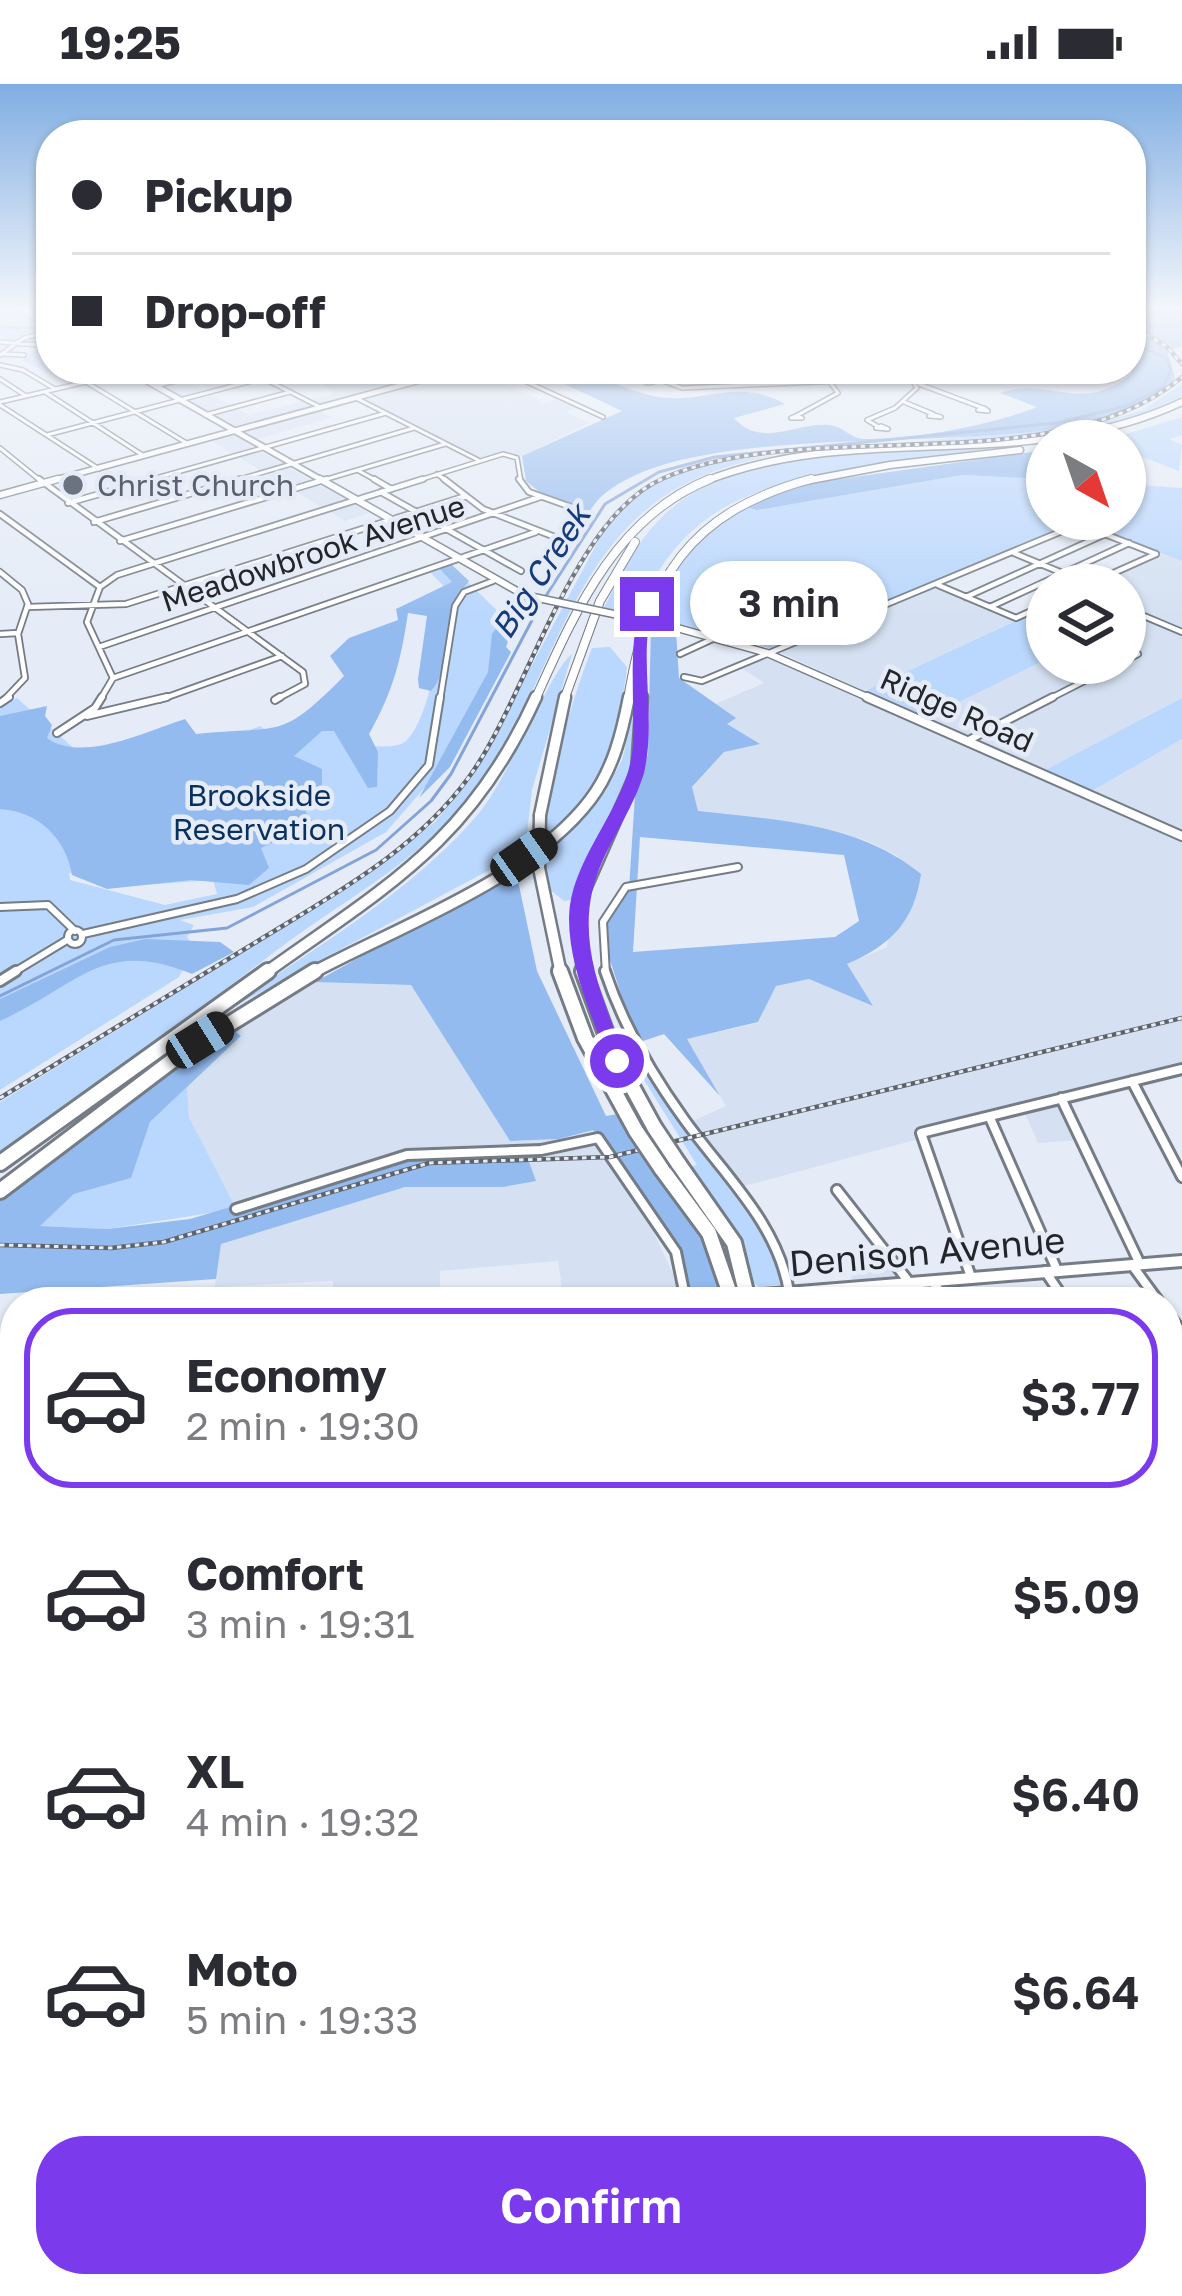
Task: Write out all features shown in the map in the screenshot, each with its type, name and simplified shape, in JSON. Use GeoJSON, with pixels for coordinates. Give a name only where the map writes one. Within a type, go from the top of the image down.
{"type":"FeatureCollection","features":[{"type":"Feature","properties":{"kind":"highway"},"geometry":{"type":"LineString","coordinates":[[0,1167],[395,880],[454,829],[505,760],[608,563],[664,502],[707,479],[754,465],[1101,432],[1166,410]]}},
{"type":"Feature","properties":{"kind":"highway"},"geometry":{"type":"LineString","coordinates":[[1146,426],[1182,412]]}},
{"type":"Feature","properties":{"kind":"highway"},"geometry":{"type":"LineString","coordinates":[[738,1287],[734,1243],[636,1131],[603,1076],[569,1002],[546,924],[539,868],[540,815],[562,713],[607,588],[628,551],[665,511],[706,485],[758,468],[939,447]]}},
{"type":"Feature","properties":{"kind":"highway"},"geometry":{"type":"LineString","coordinates":[[0,1191],[200,1040],[498,874],[573,819],[608,776],[622,744],[640,628],[652,592],[679,550],[709,520],[744,500],[820,478],[1026,449]]}},
{"type":"Feature","properties":{"kind":"highway"},"geometry":{"type":"LineString","coordinates":[[640,628],[643,726],[637,772],[582,890],[577,929],[582,964],[606,1036],[669,1166]]}},
{"type":"Feature","properties":{"kind":"main road","name":"Ridge Road"},"geometry":{"type":"LineString","coordinates":[[197,410],[524,595],[719,637],[767,653],[1182,836]]}},
{"type":"Feature","properties":{"kind":"main road"},"geometry":{"type":"LineString","coordinates":[[0,495],[308,410]]}},
{"type":"Feature","properties":{"kind":"main road","name":"Denison Avenue"},"geometry":{"type":"LineString","coordinates":[[853,1287],[1182,1261]]}},
{"type":"Feature","properties":{"kind":"street"},"geometry":{"type":"LineString","coordinates":[[9,410],[99,469]]}},
{"type":"Feature","properties":{"kind":"street"},"geometry":{"type":"LineString","coordinates":[[73,410],[144,456]]}},
{"type":"Feature","properties":{"kind":"street"},"geometry":{"type":"LineString","coordinates":[[133,410],[188,444]]}},
{"type":"Feature","properties":{"kind":"street"},"geometry":{"type":"LineString","coordinates":[[46,435],[143,410]]}},
{"type":"Feature","properties":{"kind":"street"},"geometry":{"type":"LineString","coordinates":[[205,415],[223,410]]}},
{"type":"Feature","properties":{"kind":"street"},"geometry":{"type":"LineString","coordinates":[[380,410],[480,460]]}},
{"type":"Feature","properties":{"kind":"street"},"geometry":{"type":"LineString","coordinates":[[588,410],[603,417]]}},
{"type":"Feature","properties":{"kind":"street"},"geometry":{"type":"LineString","coordinates":[[796,416],[807,410]]}},
{"type":"Feature","properties":{"kind":"street"},"geometry":{"type":"LineString","coordinates":[[877,426],[867,420],[887,410]]}},
{"type":"Feature","properties":{"kind":"street"},"geometry":{"type":"LineString","coordinates":[[924,410],[933,414]]}},
{"type":"Feature","properties":{"kind":"street"},"geometry":{"type":"LineString","coordinates":[[67,504],[386,413]]}},
{"type":"Feature","properties":{"kind":"street"},"geometry":{"type":"LineString","coordinates":[[93,522],[414,428]]}},
{"type":"Feature","properties":{"kind":"street"},"geometry":{"type":"LineString","coordinates":[[119,542],[445,443]]}},
{"type":"Feature","properties":{"kind":"street"},"geometry":{"type":"LineString","coordinates":[[0,448],[40,476],[67,504],[302,672],[305,683],[275,700]]}},
{"type":"Feature","properties":{"kind":"street"},"geometry":{"type":"LineString","coordinates":[[113,678],[88,628],[89,607],[100,587],[150,563],[480,460],[513,456],[519,461],[520,484],[540,497],[574,508]]}},
{"type":"Feature","properties":{"kind":"street"},"geometry":{"type":"LineString","coordinates":[[357,470],[391,489]]}},
{"type":"Feature","properties":{"kind":"street"},"geometry":{"type":"LineString","coordinates":[[437,474],[496,515],[560,539]]}},
{"type":"Feature","properties":{"kind":"street"},"geometry":{"type":"LineString","coordinates":[[381,492],[521,571]]}},
{"type":"Feature","properties":{"kind":"street"},"geometry":{"type":"LineString","coordinates":[[27,607],[126,604],[466,496]]}},
{"type":"Feature","properties":{"kind":"street","name":"Meadowbrook Avenue"},"geometry":{"type":"LineString","coordinates":[[99,647],[540,497]]}},
{"type":"Feature","properties":{"kind":"street"},"geometry":{"type":"LineString","coordinates":[[0,514],[100,587]]}},
{"type":"Feature","properties":{"kind":"street"},"geometry":{"type":"LineString","coordinates":[[57,733],[85,716],[113,678],[536,532]]}},
{"type":"Feature","properties":{"kind":"street"},"geometry":{"type":"LineString","coordinates":[[684,677],[702,681],[1043,540]]}},
{"type":"Feature","properties":{"kind":"street"},"geometry":{"type":"LineString","coordinates":[[1014,553],[1040,564],[1092,540]]}},
{"type":"Feature","properties":{"kind":"street"},"geometry":{"type":"LineString","coordinates":[[1121,540],[1156,554],[1134,564]]}},
{"type":"Feature","properties":{"kind":"street"},"geometry":{"type":"LineString","coordinates":[[1084,564],[1129,543]]}},
{"type":"Feature","properties":{"kind":"street"},"geometry":{"type":"LineString","coordinates":[[966,597],[1026,570]]}},
{"type":"Feature","properties":{"kind":"street"},"geometry":{"type":"LineString","coordinates":[[0,572],[22,590],[27,607],[18,634],[28,677],[0,703]]}},
{"type":"Feature","properties":{"kind":"street"},"geometry":{"type":"LineString","coordinates":[[79,933],[253,892],[305,868],[391,811],[428,765],[455,607],[493,581]]}},
{"type":"Feature","properties":{"kind":"street"},"geometry":{"type":"LineString","coordinates":[[933,583],[1016,618],[1026,613]]}},
{"type":"Feature","properties":{"kind":"street"},"geometry":{"type":"LineString","coordinates":[[990,607],[1026,591]]}},
{"type":"Feature","properties":{"kind":"street"},"geometry":{"type":"LineString","coordinates":[[1146,617],[1182,632]]}},
{"type":"Feature","properties":{"kind":"street"},"geometry":{"type":"LineString","coordinates":[[0,634],[18,634]]}},
{"type":"Feature","properties":{"kind":"street"},"geometry":{"type":"LineString","coordinates":[[680,653],[719,637]]}},
{"type":"Feature","properties":{"kind":"street"},"geometry":{"type":"LineString","coordinates":[[85,716],[137,708],[282,656]]}},
{"type":"Feature","properties":{"kind":"street"},"geometry":{"type":"LineString","coordinates":[[967,741],[1080,684]]}},
{"type":"Feature","properties":{"kind":"street"},"geometry":{"type":"LineString","coordinates":[[739,867],[626,887],[614,897],[604,922],[605,969],[640,1056],[778,1244],[789,1287]]}},
{"type":"Feature","properties":{"kind":"street"},"geometry":{"type":"LineString","coordinates":[[0,907],[48,905],[79,933],[80,940],[67,940],[0,982]]}},
{"type":"Feature","properties":{"kind":"street"},"geometry":{"type":"LineString","coordinates":[[971,1277],[921,1132],[1182,1069]]}},
{"type":"Feature","properties":{"kind":"street"},"geometry":{"type":"LineString","coordinates":[[1132,1081],[1182,1177]]}},
{"type":"Feature","properties":{"kind":"street"},"geometry":{"type":"LineString","coordinates":[[1061,1098],[1150,1287]]}},
{"type":"Feature","properties":{"kind":"street"},"geometry":{"type":"LineString","coordinates":[[990,1117],[1059,1287]]}},
{"type":"Feature","properties":{"kind":"street"},"geometry":{"type":"LineString","coordinates":[[236,1209],[407,1155],[541,1150],[598,1138],[676,1252],[683,1287]]}},
{"type":"Feature","properties":{"kind":"street"},"geometry":{"type":"LineString","coordinates":[[837,1190],[910,1283]]}},
{"type":"Feature","properties":{"kind":"street"},"geometry":{"type":"LineString","coordinates":[[932,1281],[937,1287]]}},
{"type":"Feature","properties":{"kind":"shaded area"},"geometry":{"type":"Polygon","coordinates":[[[203,410],[239,410],[248,415],[305,410],[236,429],[203,410]]]}},
{"type":"Feature","properties":{"kind":"shaded area"},"geometry":{"type":"Polygon","coordinates":[[[317,410],[332,417],[246,443],[369,513],[345,521],[210,440],[317,410]]]}},
{"type":"Feature","properties":{"kind":"shaded area"},"geometry":{"type":"Polygon","coordinates":[[[383,410],[571,410],[566,412],[589,423],[522,456],[503,452],[480,460],[383,410]]]}},
{"type":"Feature","properties":{"kind":"shaded area"},"geometry":{"type":"Polygon","coordinates":[[[1162,554],[1182,561],[1182,698],[1045,770],[928,717],[1026,669],[1026,684],[1146,684],[1146,564],[1140,564],[1162,554]]]}},
{"type":"Feature","properties":{"kind":"shaded area"},"geometry":{"type":"Polygon","coordinates":[[[928,582],[1017,620],[865,691],[770,648],[928,582]]]}},
{"type":"Feature","properties":{"kind":"shaded area"},"geometry":{"type":"Polygon","coordinates":[[[767,653],[1182,836],[1182,1069],[1062,1098],[1081,1140],[1038,1143],[1023,1109],[921,1132],[923,1138],[737,1188],[688,1123],[726,1106],[687,1039],[758,1023],[776,986],[809,979],[871,1005],[847,964],[887,947],[898,856],[865,840],[804,824],[698,812],[692,788],[724,752],[725,724],[735,718],[713,705],[764,683],[738,666],[767,653]]]}},
{"type":"Feature","properties":{"kind":"shaded area"},"geometry":{"type":"Polygon","coordinates":[[[1182,739],[1182,830],[1092,791],[1182,739]]]}},
{"type":"Feature","properties":{"kind":"shaded area"},"geometry":{"type":"Polygon","coordinates":[[[305,977],[315,982],[411,985],[510,1141],[559,1139],[593,1129],[633,1189],[679,1287],[562,1287],[558,1261],[440,1271],[440,1287],[333,1287],[333,1281],[215,1287],[220,1245],[235,1209],[189,1117],[187,1087],[241,1037],[226,1024],[305,977]]]}},
{"type":"Feature","properties":{"kind":"shaded area"},"geometry":{"type":"Polygon","coordinates":[[[882,1247],[910,1283],[843,1287],[854,1286],[844,1252],[882,1247]]]}},
{"type":"Feature","properties":{"kind":"green space"},"geometry":{"type":"Polygon","coordinates":[[[620,410],[762,410],[734,418],[756,432],[830,425],[860,438],[884,439],[976,425],[1029,410],[1130,410],[1096,420],[1026,420],[1026,432],[730,451],[657,467],[603,495],[566,557],[547,563],[577,505],[542,494],[526,481],[522,456],[620,410]]]}},
{"type":"Feature","properties":{"kind":"green space"},"geometry":{"type":"Polygon","coordinates":[[[1142,410],[1155,410],[1124,420],[1109,420],[1142,410]]]}},
{"type":"Feature","properties":{"kind":"green space"},"geometry":{"type":"Polygon","coordinates":[[[1182,417],[1182,435],[1169,439],[1182,445],[1179,471],[1146,458],[1146,428],[1182,417]]]}},
{"type":"Feature","properties":{"kind":"green space"},"geometry":{"type":"Polygon","coordinates":[[[1026,431],[1026,437],[1011,439],[877,446],[1026,431]]]}},
{"type":"Feature","properties":{"kind":"green space"},"geometry":{"type":"Polygon","coordinates":[[[877,446],[782,455],[824,449],[877,446]]]}},
{"type":"Feature","properties":{"kind":"green space"},"geometry":{"type":"Polygon","coordinates":[[[1009,447],[954,459],[794,482],[747,497],[703,521],[666,560],[636,616],[603,610],[626,565],[656,524],[682,500],[714,482],[752,469],[838,454],[1009,447]]]}},
{"type":"Feature","properties":{"kind":"green space"},"geometry":{"type":"Polygon","coordinates":[[[1026,453],[1026,478],[962,475],[757,510],[741,506],[811,483],[1026,453]]]}},
{"type":"Feature","properties":{"kind":"green space"},"geometry":{"type":"Polygon","coordinates":[[[782,455],[711,473],[663,497],[628,527],[575,602],[491,770],[442,828],[374,883],[0,1155],[0,1102],[323,903],[435,822],[471,779],[612,515],[624,503],[683,471],[732,460],[782,455]]]}},
{"type":"Feature","properties":{"kind":"green space"},"geometry":{"type":"Polygon","coordinates":[[[962,475],[1026,478],[1026,540],[1037,540],[770,648],[651,617],[690,547],[741,506],[757,510],[962,475]]]}},
{"type":"Feature","properties":{"kind":"green space"},"geometry":{"type":"Polygon","coordinates":[[[1146,485],[1182,488],[1182,561],[1125,540],[1146,540],[1146,485]]]}},
{"type":"Feature","properties":{"kind":"green space"},"geometry":{"type":"Polygon","coordinates":[[[451,564],[469,581],[452,612],[442,670],[431,691],[419,688],[418,679],[427,616],[408,613],[395,674],[369,734],[378,752],[377,787],[368,788],[334,731],[322,731],[294,756],[322,769],[322,800],[305,811],[314,823],[261,848],[269,868],[249,885],[191,880],[107,889],[72,875],[64,849],[38,821],[0,809],[0,716],[47,706],[45,716],[52,725],[47,738],[78,748],[116,742],[185,719],[196,734],[278,726],[306,712],[344,676],[330,656],[349,638],[398,620],[396,609],[452,582],[439,568],[451,564]]]}},
{"type":"Feature","properties":{"kind":"green space","name":"Brookside Reservation"},"geometry":{"type":"Polygon","coordinates":[[[451,566],[506,619],[493,663],[434,777],[386,832],[253,907],[180,920],[194,925],[187,937],[195,948],[179,977],[0,1090],[0,706],[17,698],[112,782],[260,726],[267,731],[351,699],[358,745],[401,744],[415,729],[429,693],[450,593],[430,572],[451,566]],[[76,872],[69,873],[70,880],[165,905],[217,894],[213,880],[129,886],[76,877],[76,872]]]}},
{"type":"Feature","properties":{"kind":"green space"},"geometry":{"type":"Polygon","coordinates":[[[519,598],[534,604],[516,620],[506,647],[511,652],[450,767],[419,798],[488,672],[492,634],[519,598]]]}},
{"type":"Feature","properties":{"kind":"green space"},"geometry":{"type":"Polygon","coordinates":[[[1026,616],[1026,669],[928,717],[867,690],[1026,616]]]}},
{"type":"Feature","properties":{"kind":"green space"},"geometry":{"type":"Polygon","coordinates":[[[651,626],[676,631],[679,678],[736,718],[727,724],[760,744],[724,752],[692,787],[698,811],[815,826],[871,843],[921,874],[913,906],[898,930],[876,949],[847,964],[873,1006],[809,979],[776,986],[758,1022],[687,1039],[720,1096],[664,1034],[637,1043],[606,948],[608,918],[629,889],[635,795],[648,754],[651,626]],[[640,837],[633,952],[835,937],[859,921],[844,855],[640,837]]]}},
{"type":"Feature","properties":{"kind":"green space"},"geometry":{"type":"Polygon","coordinates":[[[610,647],[627,667],[606,762],[583,799],[545,837],[557,763],[576,692],[592,648],[610,647]]]}},
{"type":"Feature","properties":{"kind":"green space"},"geometry":{"type":"Polygon","coordinates":[[[572,654],[532,790],[525,851],[223,1012],[391,895],[452,842],[490,797],[572,654]]]}},
{"type":"Feature","properties":{"kind":"green space"},"geometry":{"type":"Polygon","coordinates":[[[638,696],[630,780],[571,900],[564,901],[545,886],[546,849],[605,792],[622,760],[638,696]]]}},
{"type":"Feature","properties":{"kind":"green space"},"geometry":{"type":"Polygon","coordinates":[[[1182,698],[1182,739],[1092,791],[1045,770],[1182,698]]]}},
{"type":"Feature","properties":{"kind":"green space"},"geometry":{"type":"Polygon","coordinates":[[[516,871],[537,971],[606,1116],[624,1113],[709,1233],[728,1287],[683,1287],[676,1252],[593,1130],[559,1139],[510,1141],[411,985],[315,982],[516,871]]]}},
{"type":"Feature","properties":{"kind":"green space"},"geometry":{"type":"Polygon","coordinates":[[[145,939],[220,942],[234,952],[192,974],[161,964],[112,963],[0,1021],[0,999],[110,947],[145,939]]]}},
{"type":"Feature","properties":{"kind":"green space"},"geometry":{"type":"Polygon","coordinates":[[[226,1024],[241,1036],[150,1122],[131,1178],[74,1194],[40,1226],[107,1229],[190,1219],[407,1155],[525,1151],[536,1181],[503,1187],[405,1187],[221,1244],[216,1279],[101,1287],[0,1287],[0,1193],[226,1024]]]}},
{"type":"Feature","properties":{"kind":"green space"},"geometry":{"type":"Polygon","coordinates":[[[630,1046],[777,1246],[785,1284],[759,1287],[751,1280],[734,1230],[687,1168],[697,1165],[624,1048],[630,1046]]]}},
{"type":"Feature","properties":{"kind":"green space"},"geometry":{"type":"Polygon","coordinates":[[[187,1087],[189,1117],[236,1209],[107,1229],[39,1226],[74,1194],[130,1178],[150,1122],[187,1087]]]}},
{"type":"Feature","properties":{"kind":"waterway","name":"Big Creek"},"geometry":{"type":"LineString","coordinates":[[0,996],[114,940],[227,928],[376,850],[431,801],[451,774],[540,605],[605,504],[659,472],[715,457],[1057,423],[1109,410]]}},
{"type":"Feature","properties":{"kind":"railway"},"geometry":{"type":"LineString","coordinates":[[0,1098],[338,892],[422,829],[469,777],[491,742],[577,568],[603,530],[632,499],[664,478],[722,460],[788,451],[1001,439],[1068,429],[1125,410]]}},
{"type":"Feature","properties":{"kind":"railway"},"geometry":{"type":"LineString","coordinates":[[0,1245],[111,1248],[164,1242],[429,1163],[610,1157],[1182,1018]]}},
{"type":"Feature","properties":{"kind":"place","name":"Christ Church"},"geometry":{"type":"Point","coordinates":[73,485]}},
{"type":"Feature","properties":{"kind":"route"},"geometry":{"type":"LineString","coordinates":[[617,1061],[582,964],[577,914],[586,879],[637,772],[643,726],[640,628],[647,604]]}}]}
